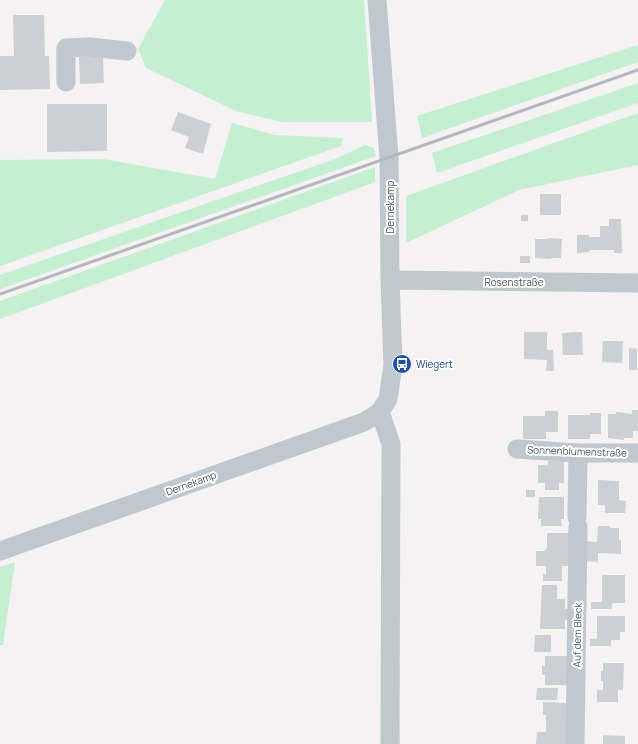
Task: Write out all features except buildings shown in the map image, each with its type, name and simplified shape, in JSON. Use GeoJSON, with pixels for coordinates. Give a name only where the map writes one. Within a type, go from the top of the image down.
{"type":"FeatureCollection","features":[{"type":"Feature","properties":{"kind":"street","name":"Dernekamp"},"geometry":{"type":"LineString","coordinates":[[0,551],[364,422],[380,412],[388,399],[393,365],[390,280],[389,158],[381,0]]}},
{"type":"Feature","properties":{"kind":"street"},"geometry":{"type":"LineString","coordinates":[[66,82],[66,48],[89,47],[127,51]]}},
{"type":"Feature","properties":{"kind":"street","name":"Rosenstraße"},"geometry":{"type":"LineString","coordinates":[[390,280],[638,283]]}},
{"type":"Feature","properties":{"kind":"street"},"geometry":{"type":"LineString","coordinates":[[380,412],[391,444],[390,744]]}},
{"type":"Feature","properties":{"kind":"street","name":"Sonnenblumenstraße"},"geometry":{"type":"LineString","coordinates":[[517,449],[578,453],[638,453]]}},
{"type":"Feature","properties":{"kind":"street","name":"Auf dem Bleck"},"geometry":{"type":"LineString","coordinates":[[575,744],[578,453]]}},
{"type":"Feature","properties":{"kind":"green space"},"geometry":{"type":"Polygon","coordinates":[[[165,0],[364,0],[372,122],[282,122],[236,111],[146,68],[138,49],[165,0]]]}},
{"type":"Feature","properties":{"kind":"green space"},"geometry":{"type":"Polygon","coordinates":[[[638,45],[638,62],[422,138],[417,116],[638,45]]]}},
{"type":"Feature","properties":{"kind":"green space"},"geometry":{"type":"Polygon","coordinates":[[[638,83],[638,103],[437,173],[432,153],[638,83]]]}},
{"type":"Feature","properties":{"kind":"green space"},"geometry":{"type":"Polygon","coordinates":[[[638,113],[638,165],[519,190],[406,243],[406,196],[638,113]]]}},
{"type":"Feature","properties":{"kind":"green space"},"geometry":{"type":"Polygon","coordinates":[[[232,123],[275,135],[343,138],[341,146],[0,266],[0,160],[103,159],[215,179],[232,123]]]}},
{"type":"Feature","properties":{"kind":"green space"},"geometry":{"type":"Polygon","coordinates":[[[365,145],[374,148],[376,156],[0,289],[0,275],[335,159],[365,145]]]}},
{"type":"Feature","properties":{"kind":"green space"},"geometry":{"type":"Polygon","coordinates":[[[375,167],[375,182],[0,319],[0,301],[375,167]]]}},
{"type":"Feature","properties":{"kind":"green space"},"geometry":{"type":"Polygon","coordinates":[[[15,562],[3,645],[0,645],[0,567],[15,562]]]}},
{"type":"Feature","properties":{"kind":"railway"},"geometry":{"type":"LineString","coordinates":[[0,294],[638,70]]}},
{"type":"Feature","properties":{"kind":"place","name":"Wiegert"},"geometry":{"type":"Point","coordinates":[402,364]}}]}
